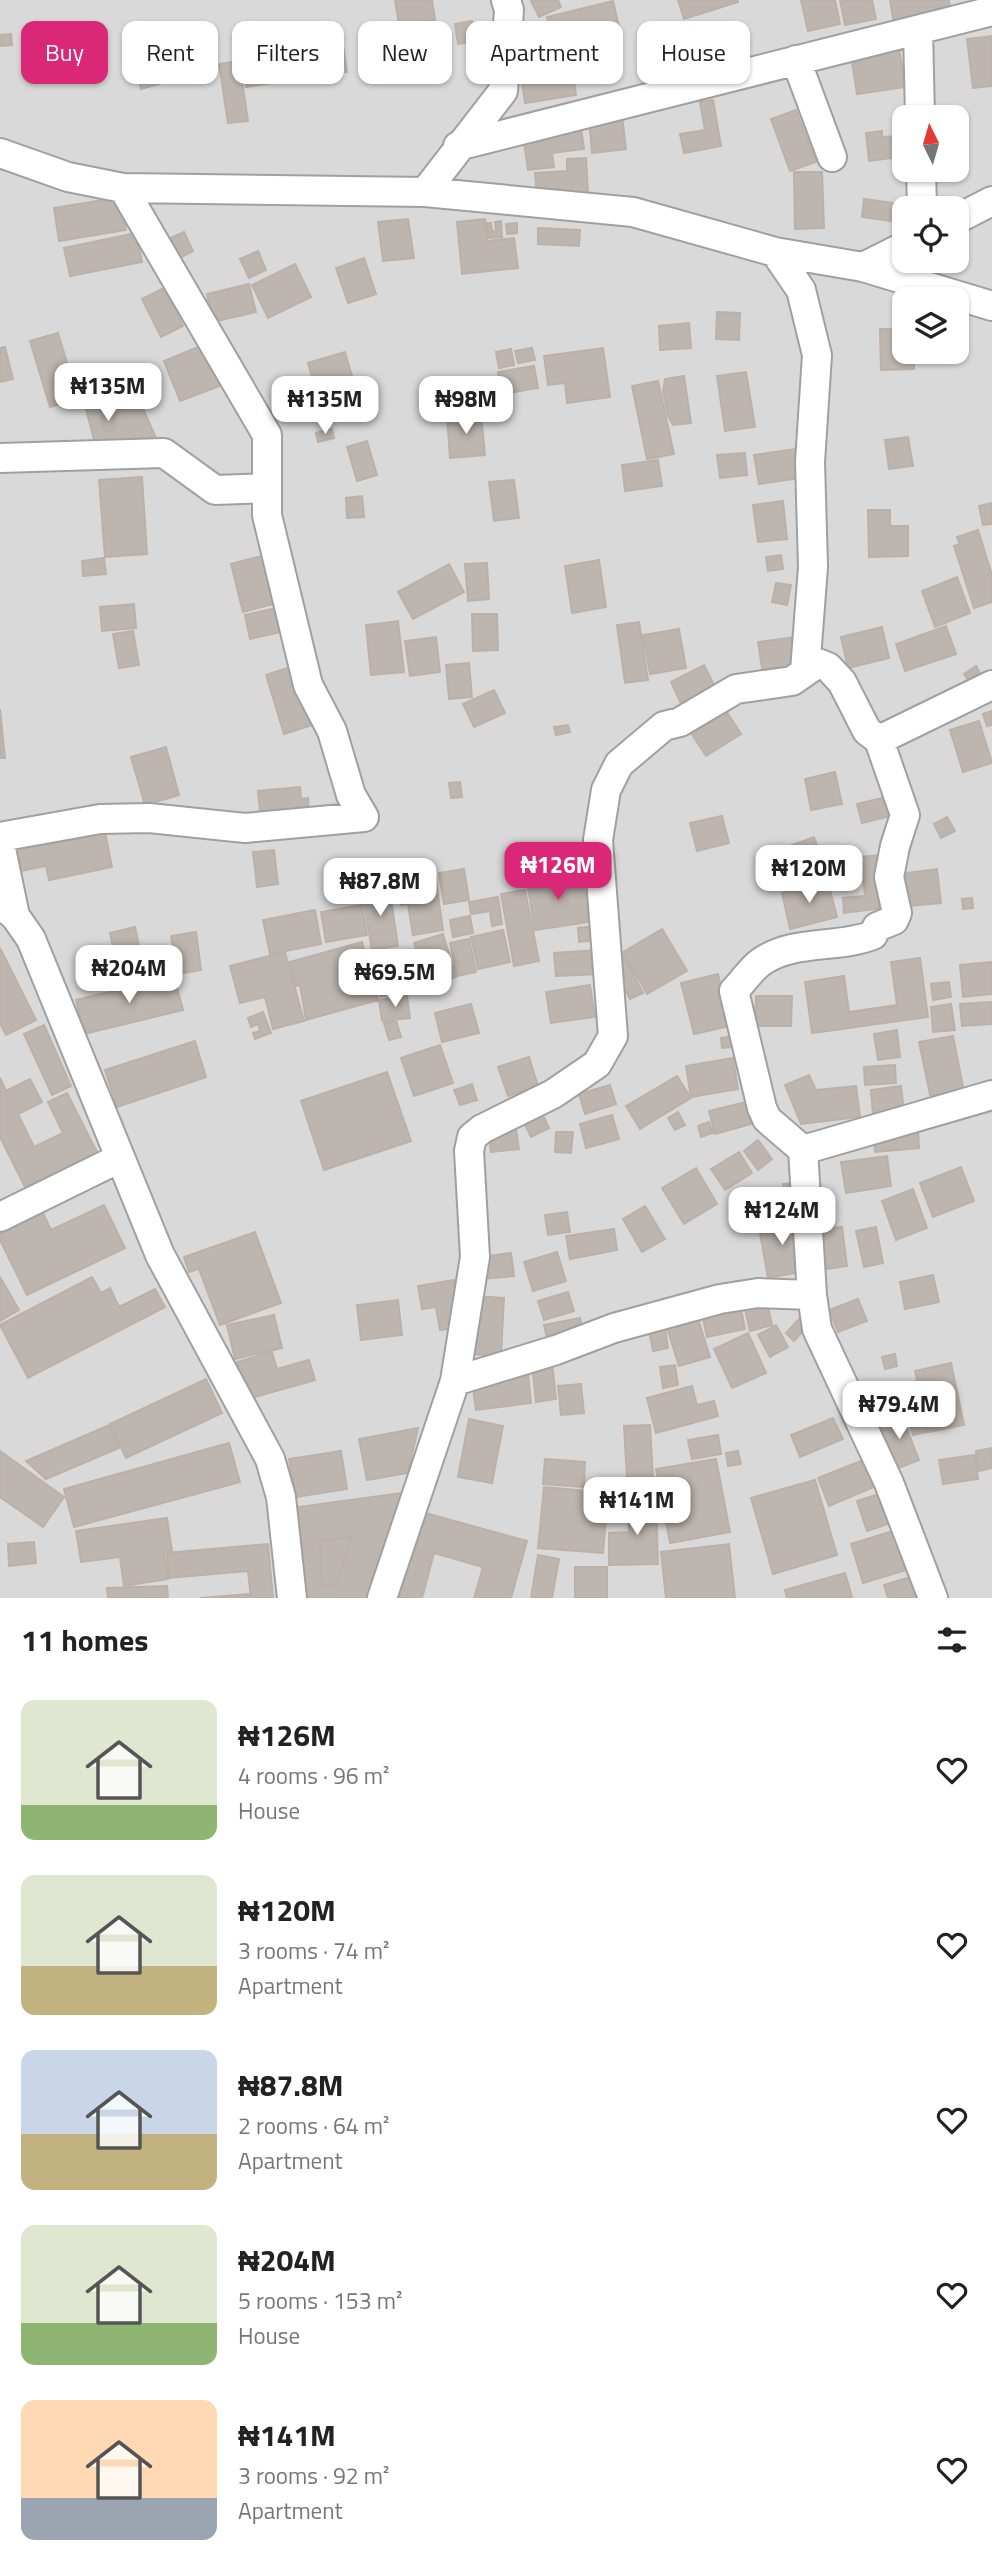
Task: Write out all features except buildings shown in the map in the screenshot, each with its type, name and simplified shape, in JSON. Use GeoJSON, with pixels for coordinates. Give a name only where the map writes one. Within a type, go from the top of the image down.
{"type":"FeatureCollection","features":[{"type":"Feature","properties":{"kind":"street"},"geometry":{"type":"LineString","coordinates":[[425,192],[503,91],[509,10],[506,0]]}},
{"type":"Feature","properties":{"kind":"street"},"geometry":{"type":"LineString","coordinates":[[458,146],[992,11]]}},
{"type":"Feature","properties":{"kind":"street"},"geometry":{"type":"LineString","coordinates":[[918,30],[920,105]]}},
{"type":"Feature","properties":{"kind":"street"},"geometry":{"type":"LineString","coordinates":[[796,60],[832,157]]}},
{"type":"Feature","properties":{"kind":"street"},"geometry":{"type":"LineString","coordinates":[[0,153],[68,177],[123,188],[425,192],[633,212],[775,251],[863,267],[992,306]]}},
{"type":"Feature","properties":{"kind":"street"},"geometry":{"type":"LineString","coordinates":[[0,837],[100,819],[149,818],[245,828],[364,817],[351,795],[332,731],[308,685],[267,515],[267,435],[123,188]]}},
{"type":"Feature","properties":{"kind":"street"},"geometry":{"type":"LineString","coordinates":[[969,213],[992,201]]}},
{"type":"Feature","properties":{"kind":"street"},"geometry":{"type":"LineString","coordinates":[[775,251],[802,290],[817,355],[810,462],[813,567],[806,671]]}},
{"type":"Feature","properties":{"kind":"street"},"geometry":{"type":"LineString","coordinates":[[863,267],[892,252]]}},
{"type":"Feature","properties":{"kind":"street"},"geometry":{"type":"LineString","coordinates":[[0,458],[163,453],[215,490],[266,488]]}},
{"type":"Feature","properties":{"kind":"street"},"geometry":{"type":"LineString","coordinates":[[383,1598],[455,1381],[475,1257],[469,1151],[472,1137],[482,1129],[553,1094],[597,1064],[612,1036],[598,840],[606,790],[619,764],[664,726],[680,722],[736,689],[792,681],[818,663],[828,667],[842,681],[867,731],[879,740],[905,815],[895,846],[890,877],[897,912],[894,920],[877,927],[873,935],[860,940],[807,945],[762,962],[734,991],[762,1108],[767,1119],[803,1150],[812,1296],[817,1329],[889,1483],[933,1598]]}},
{"type":"Feature","properties":{"kind":"street"},"geometry":{"type":"LineString","coordinates":[[879,740],[992,685]]}},
{"type":"Feature","properties":{"kind":"street"},"geometry":{"type":"LineString","coordinates":[[0,844],[8,909],[31,939],[160,1255],[270,1459],[281,1497],[292,1598]]}},
{"type":"Feature","properties":{"kind":"street"},"geometry":{"type":"LineString","coordinates":[[803,1150],[992,1096]]}},
{"type":"Feature","properties":{"kind":"street"},"geometry":{"type":"LineString","coordinates":[[0,1216],[120,1158]]}},
{"type":"Feature","properties":{"kind":"street"},"geometry":{"type":"LineString","coordinates":[[455,1381],[556,1350],[614,1328],[720,1299],[758,1293],[812,1296]]}},
{"type":"Feature","properties":{"kind":"shaded area"},"geometry":{"type":"Polygon","coordinates":[[[0,0],[992,0],[992,1598],[0,1598],[0,0]]]}}]}
